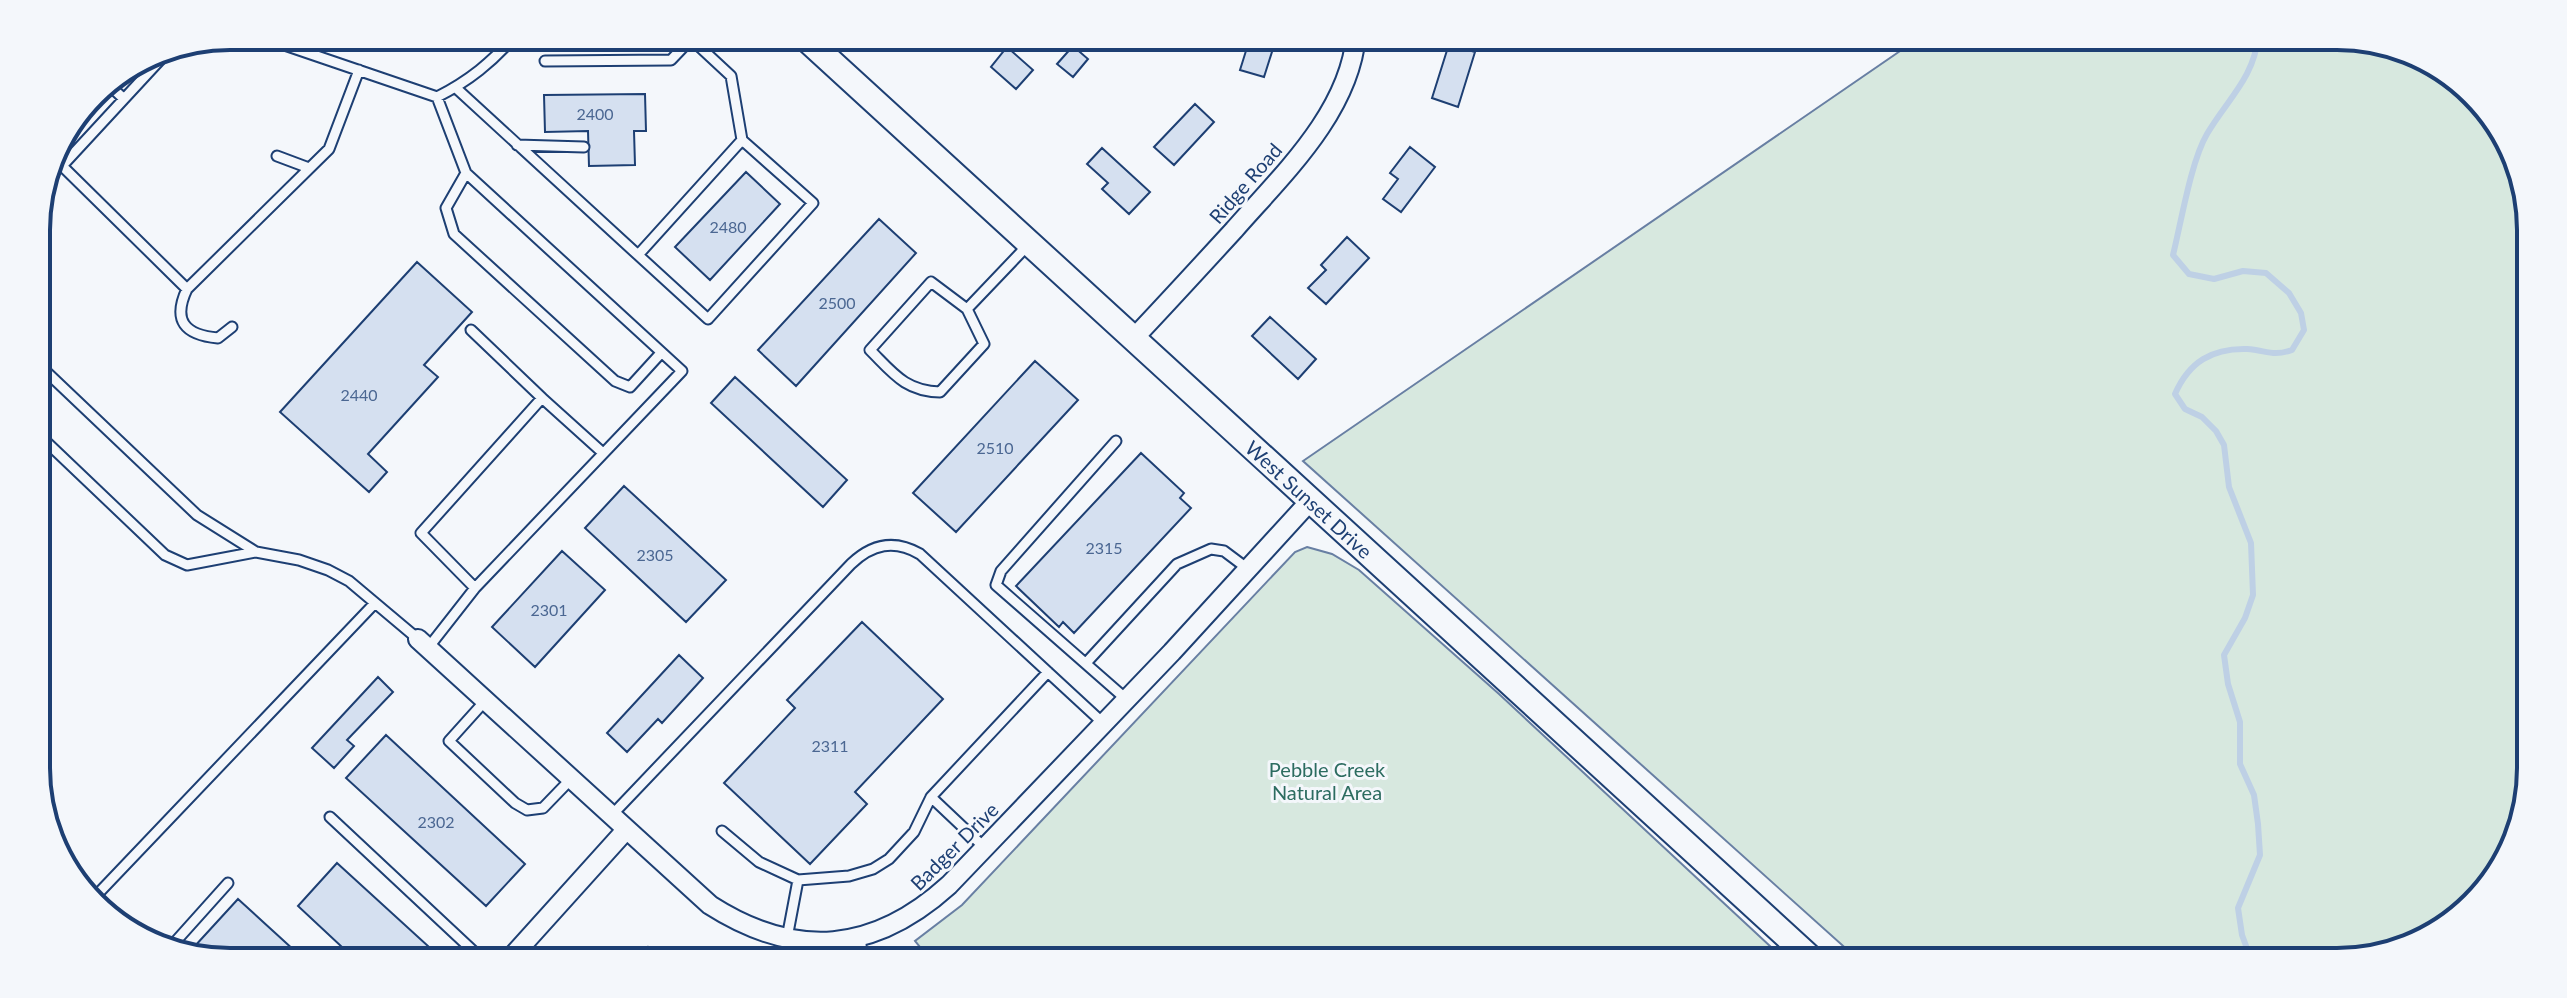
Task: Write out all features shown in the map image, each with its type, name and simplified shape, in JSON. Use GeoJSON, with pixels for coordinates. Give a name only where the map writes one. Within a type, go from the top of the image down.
{"type":"FeatureCollection","features":[{"type":"Feature","properties":{"kind":"main road","name":"West Sunset Drive"},"geometry":{"type":"LineString","coordinates":[[818,50],[1800,948]]}},
{"type":"Feature","properties":{"kind":"street","name":"Ridge Road"},"geometry":{"type":"LineString","coordinates":[[1134,338],[1185,285],[1304,149],[1325,119],[1342,84],[1352,50]]}},
{"type":"Feature","properties":{"kind":"street","name":"Badger Drive"},"geometry":{"type":"LineString","coordinates":[[423,644],[710,905],[735,921],[768,935],[819,942],[856,938],[906,919],[927,905],[985,848],[1311,500]]}},
{"type":"Feature","properties":{"kind":"street"},"geometry":{"type":"LineString","coordinates":[[520,948],[626,830]]}},
{"type":"Feature","properties":{"kind":"street"},"geometry":{"type":"LineString","coordinates":[[856,938],[857,948]]}},
{"type":"Feature","properties":{"kind":"lane"},"geometry":{"type":"LineString","coordinates":[[300,50],[437,97],[456,88],[485,67],[501,50]]}},
{"type":"Feature","properties":{"kind":"lane"},"geometry":{"type":"LineString","coordinates":[[545,61],[671,60],[679,50]]}},
{"type":"Feature","properties":{"kind":"lane"},"geometry":{"type":"LineString","coordinates":[[456,88],[708,319],[813,203],[742,140],[731,76],[704,50]]}},
{"type":"Feature","properties":{"kind":"lane"},"geometry":{"type":"LineString","coordinates":[[62,166],[153,68]]}},
{"type":"Feature","properties":{"kind":"lane"},"geometry":{"type":"LineString","coordinates":[[232,327],[218,338],[198,336],[186,326],[181,315],[181,302],[187,289],[329,149],[359,70]]}},
{"type":"Feature","properties":{"kind":"lane"},"geometry":{"type":"LineString","coordinates":[[116,91],[124,99]]}},
{"type":"Feature","properties":{"kind":"lane"},"geometry":{"type":"LineString","coordinates":[[50,445],[165,555],[187,565],[256,552],[299,560],[328,570],[349,581],[423,644],[682,371],[466,173],[437,97]]}},
{"type":"Feature","properties":{"kind":"lane"},"geometry":{"type":"LineString","coordinates":[[638,255],[742,140]]}},
{"type":"Feature","properties":{"kind":"lane"},"geometry":{"type":"LineString","coordinates":[[517,145],[584,147]]}},
{"type":"Feature","properties":{"kind":"lane"},"geometry":{"type":"LineString","coordinates":[[277,156],[309,168]]}},
{"type":"Feature","properties":{"kind":"lane"},"geometry":{"type":"LineString","coordinates":[[62,166],[187,289]]}},
{"type":"Feature","properties":{"kind":"lane"},"geometry":{"type":"LineString","coordinates":[[466,173],[446,208],[454,234],[615,381],[630,387],[661,353]]}},
{"type":"Feature","properties":{"kind":"lane"},"geometry":{"type":"LineString","coordinates":[[967,309],[1030,242]]}},
{"type":"Feature","properties":{"kind":"lane"},"geometry":{"type":"LineString","coordinates":[[931,282],[967,309],[984,344],[940,392],[922,392],[904,383],[870,350],[931,282]]}},
{"type":"Feature","properties":{"kind":"lane"},"geometry":{"type":"LineString","coordinates":[[471,330],[603,453]]}},
{"type":"Feature","properties":{"kind":"lane"},"geometry":{"type":"LineString","coordinates":[[50,375],[197,515],[256,552]]}},
{"type":"Feature","properties":{"kind":"lane"},"geometry":{"type":"LineString","coordinates":[[475,588],[421,533],[542,398]]}},
{"type":"Feature","properties":{"kind":"lane"},"geometry":{"type":"LineString","coordinates":[[1116,441],[996,579],[996,585],[1126,699]]}},
{"type":"Feature","properties":{"kind":"lane"},"geometry":{"type":"LineString","coordinates":[[611,816],[851,564],[872,548],[895,544],[920,554],[1103,723]]}},
{"type":"Feature","properties":{"kind":"lane"},"geometry":{"type":"LineString","coordinates":[[1086,663],[1177,564],[1211,549],[1224,551],[1248,569]]}},
{"type":"Feature","properties":{"kind":"lane"},"geometry":{"type":"LineString","coordinates":[[100,892],[375,603]]}},
{"type":"Feature","properties":{"kind":"lane"},"geometry":{"type":"LineString","coordinates":[[722,831],[759,862],[798,880],[849,876],[873,869],[889,859],[914,832],[931,797],[1048,672]]}},
{"type":"Feature","properties":{"kind":"lane"},"geometry":{"type":"LineString","coordinates":[[485,701],[449,741],[515,803],[527,810],[543,808],[571,779]]}},
{"type":"Feature","properties":{"kind":"lane"},"geometry":{"type":"LineString","coordinates":[[931,797],[985,848]]}},
{"type":"Feature","properties":{"kind":"lane"},"geometry":{"type":"LineString","coordinates":[[330,817],[470,948]]}},
{"type":"Feature","properties":{"kind":"lane"},"geometry":{"type":"LineString","coordinates":[[787,938],[798,880]]}},
{"type":"Feature","properties":{"kind":"lane"},"geometry":{"type":"LineString","coordinates":[[177,940],[228,883]]}},
{"type":"Feature","properties":{"kind":"green space"},"geometry":{"type":"Polygon","coordinates":[[[1902,50],[2337,50],[2384,56],[2427,74],[2464,103],[2493,140],[2511,183],[2517,230],[2517,780],[2514,803],[2498,848],[2480,878],[2447,911],[2427,924],[2384,942],[2349,948],[1845,948],[1303,461],[1902,50]]]}},
{"type":"Feature","properties":{"kind":"green space","name":"Pebble Creek Natural Area"},"geometry":{"type":"Polygon","coordinates":[[[1307,547],[1332,554],[1359,570],[1499,694],[1772,948],[921,948],[915,941],[962,905],[1295,552],[1307,547]]]}},
{"type":"Feature","properties":{"kind":"building"},"geometry":{"type":"Polygon","coordinates":[[[1005,50],[1010,50],[1033,70],[1016,89],[991,67],[1005,50]]]}},
{"type":"Feature","properties":{"kind":"building"},"geometry":{"type":"Polygon","coordinates":[[[1069,50],[1078,50],[1088,59],[1073,77],[1057,64],[1069,50]]]}},
{"type":"Feature","properties":{"kind":"building"},"geometry":{"type":"Polygon","coordinates":[[[1246,50],[1273,50],[1264,77],[1240,70],[1246,50]]]}},
{"type":"Feature","properties":{"kind":"building"},"geometry":{"type":"Polygon","coordinates":[[[1447,50],[1475,52],[1458,107],[1432,98],[1447,50]]]}},
{"type":"Feature","properties":{"kind":"building"},"geometry":{"type":"Polygon","coordinates":[[[645,94],[646,131],[634,131],[635,165],[589,166],[588,131],[545,132],[544,95],[645,94]]]}},
{"type":"Feature","properties":{"kind":"building"},"geometry":{"type":"Polygon","coordinates":[[[1195,104],[1214,122],[1174,165],[1154,147],[1195,104]]]}},
{"type":"Feature","properties":{"kind":"building"},"geometry":{"type":"Polygon","coordinates":[[[1410,147],[1435,167],[1401,212],[1383,199],[1398,179],[1390,173],[1410,147]]]}},
{"type":"Feature","properties":{"kind":"building"},"geometry":{"type":"Polygon","coordinates":[[[1102,148],[1150,192],[1129,214],[1102,189],[1108,183],[1087,164],[1102,148]]]}},
{"type":"Feature","properties":{"kind":"building"},"geometry":{"type":"Polygon","coordinates":[[[746,172],[780,204],[710,280],[675,247],[746,172]]]}},
{"type":"Feature","properties":{"kind":"building"},"geometry":{"type":"Polygon","coordinates":[[[879,219],[916,253],[796,386],[758,350],[879,219]]]}},
{"type":"Feature","properties":{"kind":"building"},"geometry":{"type":"Polygon","coordinates":[[[1347,237],[1369,258],[1326,304],[1308,288],[1326,270],[1321,265],[1347,237]]]}},
{"type":"Feature","properties":{"kind":"building"},"geometry":{"type":"Polygon","coordinates":[[[417,262],[472,312],[424,365],[438,377],[368,454],[387,472],[369,492],[280,412],[417,262]]]}},
{"type":"Feature","properties":{"kind":"building"},"geometry":{"type":"Polygon","coordinates":[[[1270,317],[1316,359],[1298,379],[1252,336],[1270,317]]]}},
{"type":"Feature","properties":{"kind":"building"},"geometry":{"type":"Polygon","coordinates":[[[1035,361],[1078,400],[956,532],[913,493],[1035,361]]]}},
{"type":"Feature","properties":{"kind":"building"},"geometry":{"type":"Polygon","coordinates":[[[735,377],[847,480],[823,507],[711,403],[735,377]]]}},
{"type":"Feature","properties":{"kind":"building"},"geometry":{"type":"Polygon","coordinates":[[[1141,453],[1184,493],[1180,498],[1191,508],[1074,633],[1063,622],[1059,627],[1016,586],[1141,453]]]}},
{"type":"Feature","properties":{"kind":"building"},"geometry":{"type":"Polygon","coordinates":[[[624,486],[726,580],[686,622],[585,528],[624,486]]]}},
{"type":"Feature","properties":{"kind":"building"},"geometry":{"type":"Polygon","coordinates":[[[562,551],[605,590],[535,667],[492,627],[562,551]]]}},
{"type":"Feature","properties":{"kind":"building"},"geometry":{"type":"Polygon","coordinates":[[[862,622],[943,699],[855,792],[867,804],[810,864],[724,783],[795,708],[787,700],[862,622]]]}},
{"type":"Feature","properties":{"kind":"building"},"geometry":{"type":"Polygon","coordinates":[[[679,655],[703,678],[662,723],[658,719],[627,752],[607,733],[679,655]]]}},
{"type":"Feature","properties":{"kind":"building"},"geometry":{"type":"Polygon","coordinates":[[[378,677],[393,692],[347,740],[354,746],[334,768],[312,748],[378,677]]]}},
{"type":"Feature","properties":{"kind":"building"},"geometry":{"type":"Polygon","coordinates":[[[386,735],[525,864],[486,906],[346,778],[386,735]]]}},
{"type":"Feature","properties":{"kind":"building"},"geometry":{"type":"Polygon","coordinates":[[[337,863],[430,948],[343,948],[298,906],[337,863]]]}},
{"type":"Feature","properties":{"kind":"building"},"geometry":{"type":"Polygon","coordinates":[[[238,899],[292,948],[230,948],[196,944],[238,899]]]}},
{"type":"Feature","properties":{"kind":"waterway"},"geometry":{"type":"LineString","coordinates":[[2247,948],[2238,908],[2260,855],[2258,824],[2254,795],[2240,764],[2240,722],[2228,684],[2224,655],[2245,618],[2253,595],[2251,543],[2229,487],[2224,445],[2216,431],[2202,417],[2185,409],[2175,394],[2187,373],[2213,354],[2234,349],[2285,352],[2292,350],[2304,330],[2301,313],[2289,293],[2266,273],[2243,271],[2214,279],[2189,274],[2173,255],[2201,146],[2246,76],[2256,50]]}}]}
